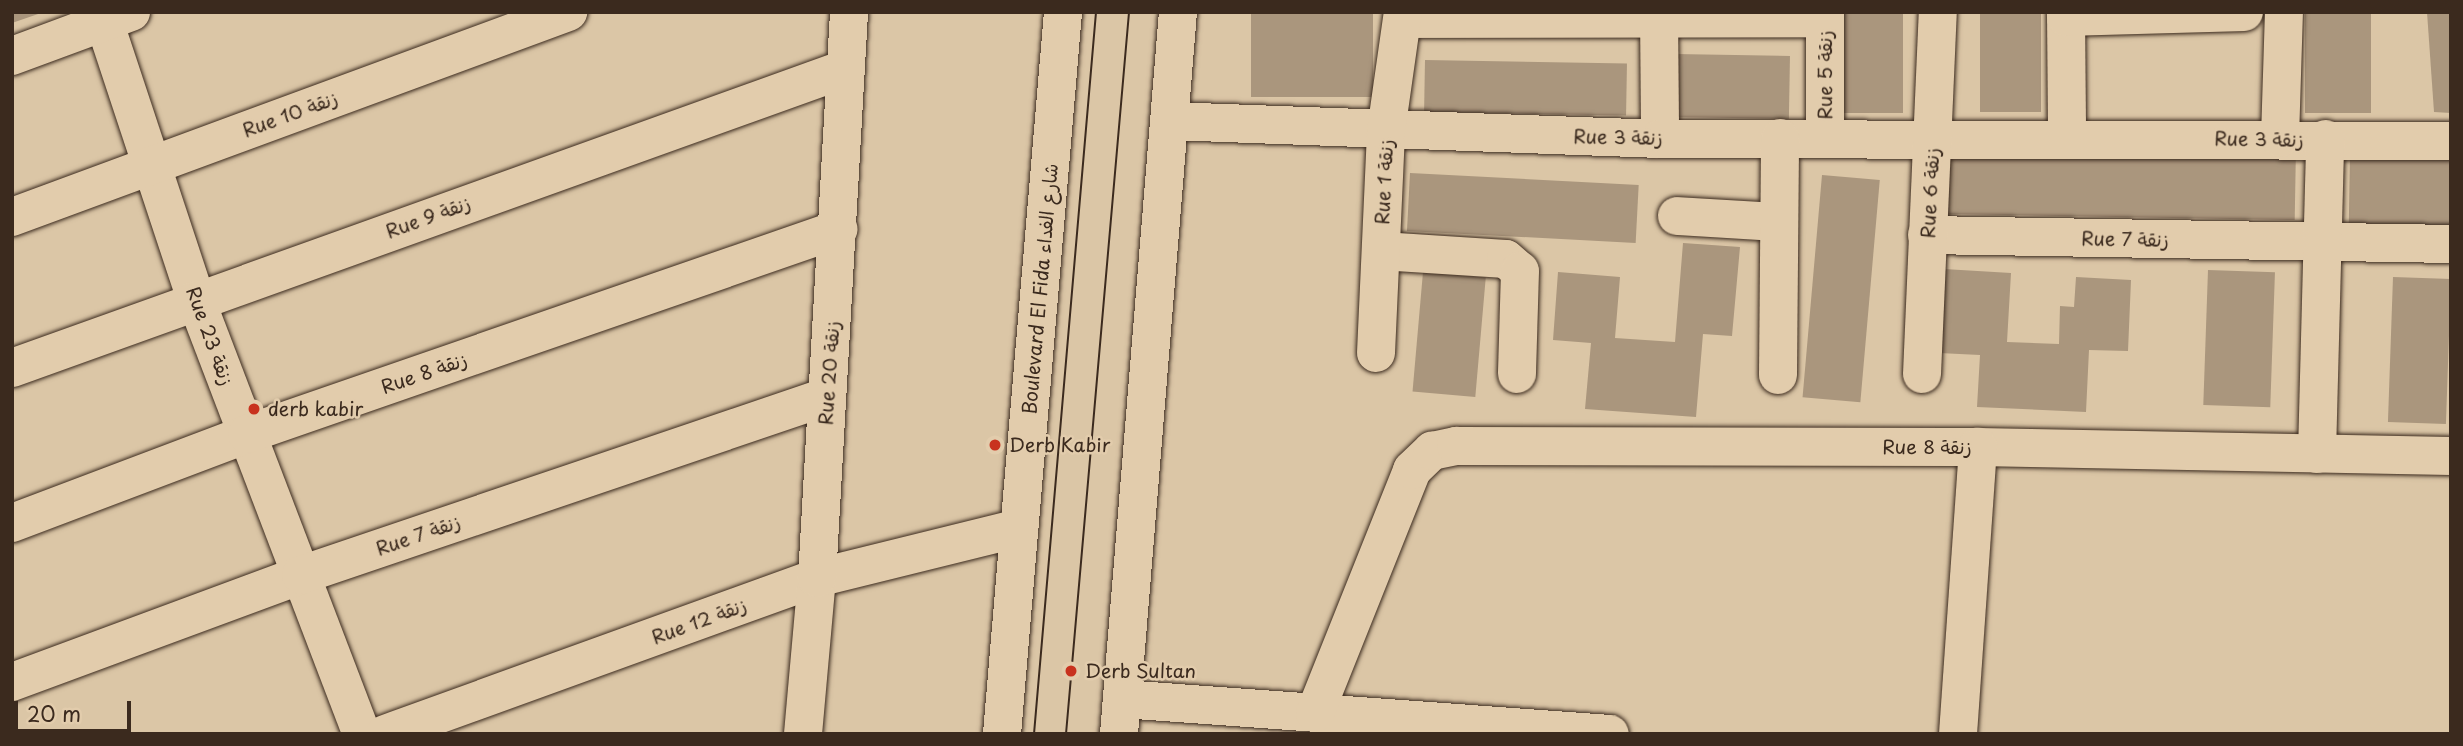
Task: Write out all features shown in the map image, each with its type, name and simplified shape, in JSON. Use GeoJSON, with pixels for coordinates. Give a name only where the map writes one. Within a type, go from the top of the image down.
{"type":"FeatureCollection","features":[{"type":"Feature","properties":{"kind":"street","name":"Rue 10 زنقة"},"geometry":{"type":"LineString","coordinates":[[12,217],[568,12]]}},
{"type":"Feature","properties":{"kind":"street","name":"Rue 20 زنقة"},"geometry":{"type":"LineString","coordinates":[[803,734],[817,578],[839,229],[849,12]]}},
{"type":"Feature","properties":{"kind":"street","name":"Boulevard El Fida شارع الفداء"},"geometry":{"type":"LineString","coordinates":[[1002,734],[1063,12]]}},
{"type":"Feature","properties":{"kind":"street"},"geometry":{"type":"LineString","coordinates":[[1178,12],[1120,717],[1315,713],[1610,734]]}},
{"type":"Feature","properties":{"kind":"street","name":"Rue 6 زنقة"},"geometry":{"type":"LineString","coordinates":[[1922,374],[1938,12]]}},
{"type":"Feature","properties":{"kind":"street"},"geometry":{"type":"LineString","coordinates":[[2067,137],[2066,15],[2244,12]]}},
{"type":"Feature","properties":{"kind":"street"},"geometry":{"type":"LineString","coordinates":[[2280,138],[2284,12]]}},
{"type":"Feature","properties":{"kind":"street"},"geometry":{"type":"LineString","coordinates":[[1403,15],[1825,15]]}},
{"type":"Feature","properties":{"kind":"street","name":"Rue 1 زنقة"},"geometry":{"type":"LineString","coordinates":[[1376,353],[1386,131],[1403,15]]}},
{"type":"Feature","properties":{"kind":"street"},"geometry":{"type":"LineString","coordinates":[[1659,15],[1660,139]]}},
{"type":"Feature","properties":{"kind":"street","name":"Rue 5 زنقة"},"geometry":{"type":"LineString","coordinates":[[1825,15],[1825,137]]}},
{"type":"Feature","properties":{"kind":"street","name":"Rue 23 زنقة"},"geometry":{"type":"LineString","coordinates":[[112,16],[150,165],[196,300],[362,734]]}},
{"type":"Feature","properties":{"kind":"street"},"geometry":{"type":"LineString","coordinates":[[12,56],[112,16]]}},
{"type":"Feature","properties":{"kind":"street","name":"Rue 9 زنقة"},"geometry":{"type":"LineString","coordinates":[[12,368],[845,69]]}},
{"type":"Feature","properties":{"kind":"street","name":"Rue 3 زنقة"},"geometry":{"type":"LineString","coordinates":[[1170,121],[1660,139],[2067,137],[2451,141]]}},
{"type":"Feature","properties":{"kind":"street"},"geometry":{"type":"LineString","coordinates":[[1778,376],[1780,138]]}},
{"type":"Feature","properties":{"kind":"street"},"geometry":{"type":"LineString","coordinates":[[2317,454],[2325,139]]}},
{"type":"Feature","properties":{"kind":"street"},"geometry":{"type":"LineString","coordinates":[[1677,216],[1779,222]]}},
{"type":"Feature","properties":{"kind":"street","name":"Rue 8 زنقة"},"geometry":{"type":"LineString","coordinates":[[12,523],[247,434],[839,229]]}},
{"type":"Feature","properties":{"kind":"street","name":"Rue 7 زنقة"},"geometry":{"type":"LineString","coordinates":[[1927,235],[2451,244]]}},
{"type":"Feature","properties":{"kind":"street"},"geometry":{"type":"LineString","coordinates":[[1381,251],[1506,258],[1520,271],[1517,374]]}},
{"type":"Feature","properties":{"kind":"street","name":"Rue 7 زنقة"},"geometry":{"type":"LineString","coordinates":[[12,682],[301,575],[827,397]]}},
{"type":"Feature","properties":{"kind":"street","name":"Rue 8 زنقة"},"geometry":{"type":"LineString","coordinates":[[1315,713],[1412,470],[1432,451],[1456,446],[1978,447],[2451,456]]}},
{"type":"Feature","properties":{"kind":"street"},"geometry":{"type":"LineString","coordinates":[[1958,734],[1978,447]]}},
{"type":"Feature","properties":{"kind":"street","name":"Rue 12 زنقة"},"geometry":{"type":"LineString","coordinates":[[385,734],[817,578],[1020,528]]}},
{"type":"Feature","properties":{"kind":"building"},"geometry":{"type":"Polygon","coordinates":[[[12,12],[41,12],[41,13],[12,23],[12,12]]]}},
{"type":"Feature","properties":{"kind":"building"},"geometry":{"type":"Polygon","coordinates":[[[1251,12],[1373,12],[1373,97],[1251,97],[1251,12]]]}},
{"type":"Feature","properties":{"kind":"building"},"geometry":{"type":"Polygon","coordinates":[[[1844,12],[1903,12],[1903,113],[1844,113],[1844,12]]]}},
{"type":"Feature","properties":{"kind":"building"},"geometry":{"type":"Polygon","coordinates":[[[1980,12],[2041,12],[2041,112],[1980,112],[1980,12]]]}},
{"type":"Feature","properties":{"kind":"building"},"geometry":{"type":"Polygon","coordinates":[[[2305,12],[2371,12],[2371,113],[2305,113],[2305,12]]]}},
{"type":"Feature","properties":{"kind":"building"},"geometry":{"type":"Polygon","coordinates":[[[2427,12],[2451,12],[2451,113],[2434,112],[2427,12]]]}},
{"type":"Feature","properties":{"kind":"building"},"geometry":{"type":"Polygon","coordinates":[[[1675,54],[1790,56],[1789,119],[1674,117],[1675,54]]]}},
{"type":"Feature","properties":{"kind":"building"},"geometry":{"type":"Polygon","coordinates":[[[1425,60],[1627,64],[1626,116],[1424,112],[1425,60]]]}},
{"type":"Feature","properties":{"kind":"building"},"geometry":{"type":"Polygon","coordinates":[[[1948,143],[2296,149],[2295,220],[1947,214],[1948,143]]]}},
{"type":"Feature","properties":{"kind":"building"},"geometry":{"type":"Polygon","coordinates":[[[2350,155],[2451,157],[2450,234],[2349,232],[2350,155]]]}},
{"type":"Feature","properties":{"kind":"building"},"geometry":{"type":"Polygon","coordinates":[[[1410,173],[1639,185],[1636,243],[1407,231],[1410,173]]]}},
{"type":"Feature","properties":{"kind":"building"},"geometry":{"type":"Polygon","coordinates":[[[1822,175],[1880,180],[1860,402],[1803,397],[1822,175]]]}},
{"type":"Feature","properties":{"kind":"building"},"geometry":{"type":"Polygon","coordinates":[[[1683,243],[1740,247],[1732,336],[1703,334],[1696,417],[1585,409],[1591,343],[1553,340],[1558,272],[1620,277],[1615,338],[1675,342],[1683,243]]]}},
{"type":"Feature","properties":{"kind":"building"},"geometry":{"type":"Polygon","coordinates":[[[1944,269],[2011,273],[2007,342],[2059,344],[2060,306],[2074,307],[2076,277],[2131,280],[2128,351],[2089,350],[2086,412],[1977,407],[1980,355],[1939,353],[1944,269]]]}},
{"type":"Feature","properties":{"kind":"building"},"geometry":{"type":"Polygon","coordinates":[[[2208,270],[2275,272],[2270,407],[2203,405],[2208,270]]]}},
{"type":"Feature","properties":{"kind":"building"},"geometry":{"type":"Polygon","coordinates":[[[1423,272],[1486,277],[1475,397],[1413,392],[1423,272]]]}},
{"type":"Feature","properties":{"kind":"building"},"geometry":{"type":"Polygon","coordinates":[[[2393,277],[2451,279],[2446,424],[2388,422],[2393,277]]]}},
{"type":"Feature","properties":{"kind":"tram line"},"geometry":{"type":"LineString","coordinates":[[1034,734],[1096,12]]}},
{"type":"Feature","properties":{"kind":"tram line"},"geometry":{"type":"LineString","coordinates":[[1066,734],[1129,12]]}},
{"type":"Feature","properties":{"kind":"place","name":"derb kabir"},"geometry":{"type":"Point","coordinates":[254,409]}},
{"type":"Feature","properties":{"kind":"place","name":"Derb Kabir"},"geometry":{"type":"Point","coordinates":[995,445]}},
{"type":"Feature","properties":{"kind":"place","name":"Derb Sultan"},"geometry":{"type":"Point","coordinates":[1071,671]}}]}
